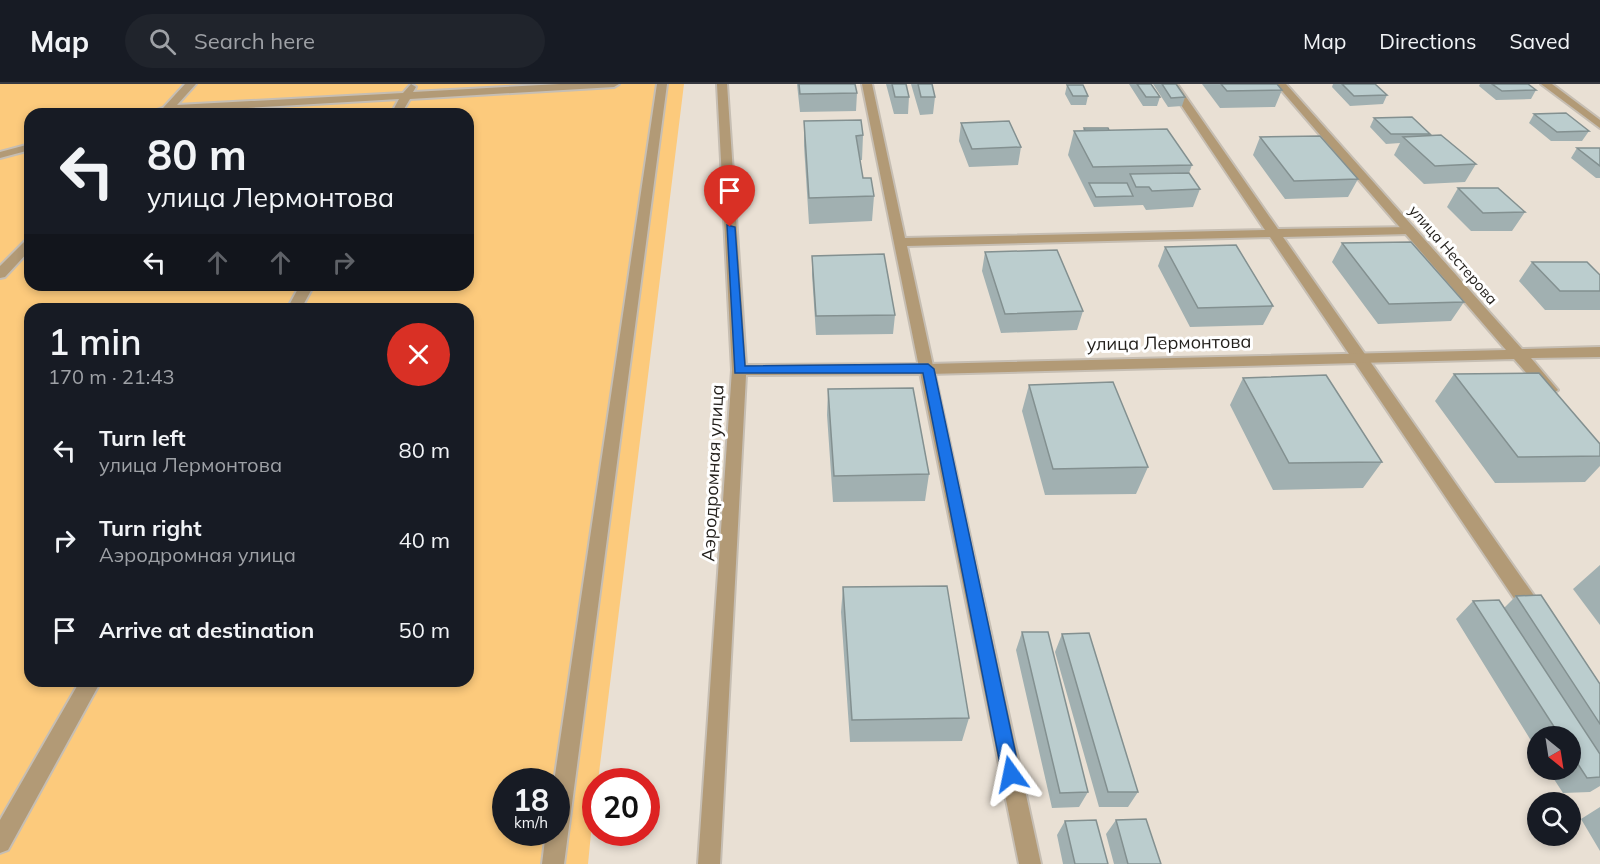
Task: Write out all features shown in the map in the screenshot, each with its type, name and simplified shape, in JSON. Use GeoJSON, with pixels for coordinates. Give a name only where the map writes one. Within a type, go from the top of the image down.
{"type":"FeatureCollection","features":[{"type":"Feature","properties":{"kind":"street"},"geometry":{"type":"LineString","coordinates":[[168,108],[190,84]]}},
{"type":"Feature","properties":{"kind":"street"},"geometry":{"type":"LineString","coordinates":[[399,108],[413,84]]}},
{"type":"Feature","properties":{"kind":"street"},"geometry":{"type":"LineString","coordinates":[[210,108],[614,84]]}},
{"type":"Feature","properties":{"kind":"street"},"geometry":{"type":"LineString","coordinates":[[553,864],[662,84]]}},
{"type":"Feature","properties":{"kind":"street","name":"Аэродромная улица"},"geometry":{"type":"LineString","coordinates":[[709,864],[739,370],[722,84]]}},
{"type":"Feature","properties":{"kind":"street"},"geometry":{"type":"LineString","coordinates":[[867,84],[1030,864]]}},
{"type":"Feature","properties":{"kind":"street"},"geometry":{"type":"LineString","coordinates":[[1172,84],[1547,630]]}},
{"type":"Feature","properties":{"kind":"street","name":"улица Нестерова"},"geometry":{"type":"LineString","coordinates":[[1281,84],[1563,405]]}},
{"type":"Feature","properties":{"kind":"street"},"geometry":{"type":"LineString","coordinates":[[1546,84],[1600,125]]}},
{"type":"Feature","properties":{"kind":"street"},"geometry":{"type":"LineString","coordinates":[[0,155],[24,149]]}},
{"type":"Feature","properties":{"kind":"street"},"geometry":{"type":"LineString","coordinates":[[901,242],[1409,230]]}},
{"type":"Feature","properties":{"kind":"street"},"geometry":{"type":"LineString","coordinates":[[0,274],[24,249]]}},
{"type":"Feature","properties":{"kind":"street","name":"улица Лермонтова"},"geometry":{"type":"LineString","coordinates":[[739,370],[928,369],[1600,352]]}},
{"type":"Feature","properties":{"kind":"street"},"geometry":{"type":"LineString","coordinates":[[0,842],[88,687]]}},
{"type":"Feature","properties":{"kind":"shaded area"},"geometry":{"type":"Polygon","coordinates":[[[0,84],[684,84],[600,768],[582,768],[582,846],[590,846],[588,864],[0,864],[0,84]]]}},
{"type":"Feature","properties":{"kind":"building"},"geometry":{"type":"Polygon","coordinates":[[[799,84],[855,84],[857,93],[800,94],[799,84]]]}},
{"type":"Feature","properties":{"kind":"building"},"geometry":{"type":"Polygon","coordinates":[[[892,84],[906,84],[909,97],[895,97],[892,84]]]}},
{"type":"Feature","properties":{"kind":"building"},"geometry":{"type":"Polygon","coordinates":[[[918,84],[932,84],[935,97],[921,97],[918,84]]]}},
{"type":"Feature","properties":{"kind":"building"},"geometry":{"type":"Polygon","coordinates":[[[1137,84],[1151,84],[1160,97],[1146,97],[1137,84]]]}},
{"type":"Feature","properties":{"kind":"building"},"geometry":{"type":"Polygon","coordinates":[[[1162,84],[1176,84],[1185,97],[1171,98],[1162,84]]]}},
{"type":"Feature","properties":{"kind":"building"},"geometry":{"type":"Polygon","coordinates":[[[1221,84],[1277,84],[1282,90],[1227,91],[1221,84]]]}},
{"type":"Feature","properties":{"kind":"building"},"geometry":{"type":"Polygon","coordinates":[[[1342,84],[1375,84],[1387,95],[1354,96],[1342,84]]]}},
{"type":"Feature","properties":{"kind":"building"},"geometry":{"type":"Polygon","coordinates":[[[1492,84],[1528,84],[1536,90],[1502,91],[1492,84]]]}},
{"type":"Feature","properties":{"kind":"building"},"geometry":{"type":"Polygon","coordinates":[[[1067,85],[1083,85],[1088,96],[1073,96],[1067,85]]]}},
{"type":"Feature","properties":{"kind":"building"},"geometry":{"type":"Polygon","coordinates":[[[1566,113],[1589,131],[1557,132],[1534,114],[1566,113]]]}},
{"type":"Feature","properties":{"kind":"building"},"geometry":{"type":"Polygon","coordinates":[[[1412,117],[1430,134],[1391,134],[1374,118],[1412,117]]]}},
{"type":"Feature","properties":{"kind":"building"},"geometry":{"type":"Polygon","coordinates":[[[861,120],[863,135],[856,136],[863,178],[871,178],[874,196],[809,198],[804,121],[861,120]]]}},
{"type":"Feature","properties":{"kind":"building"},"geometry":{"type":"Polygon","coordinates":[[[1009,121],[1021,147],[972,149],[961,123],[1009,121]]]}},
{"type":"Feature","properties":{"kind":"building"},"geometry":{"type":"Polygon","coordinates":[[[1084,128],[1108,128],[1109,130],[1085,130],[1084,128]]]}},
{"type":"Feature","properties":{"kind":"building"},"geometry":{"type":"Polygon","coordinates":[[[1167,129],[1192,165],[1093,167],[1074,131],[1167,129]]]}},
{"type":"Feature","properties":{"kind":"building"},"geometry":{"type":"Polygon","coordinates":[[[1441,135],[1476,164],[1435,166],[1403,137],[1441,135]]]}},
{"type":"Feature","properties":{"kind":"building"},"geometry":{"type":"Polygon","coordinates":[[[1320,136],[1358,179],[1294,181],[1260,137],[1320,136]]]}},
{"type":"Feature","properties":{"kind":"building"},"geometry":{"type":"Polygon","coordinates":[[[1577,148],[1600,148],[1600,166],[1577,148]]]}},
{"type":"Feature","properties":{"kind":"building"},"geometry":{"type":"Polygon","coordinates":[[[1189,173],[1200,189],[1152,191],[1149,187],[1136,187],[1130,174],[1189,173]]]}},
{"type":"Feature","properties":{"kind":"building"},"geometry":{"type":"Polygon","coordinates":[[[1089,183],[1127,183],[1133,196],[1096,197],[1089,183]]]}},
{"type":"Feature","properties":{"kind":"building"},"geometry":{"type":"Polygon","coordinates":[[[1458,188],[1498,188],[1525,212],[1483,213],[1458,188]]]}},
{"type":"Feature","properties":{"kind":"building"},"geometry":{"type":"Polygon","coordinates":[[[1411,242],[1464,302],[1389,304],[1342,243],[1411,242]]]}},
{"type":"Feature","properties":{"kind":"building"},"geometry":{"type":"Polygon","coordinates":[[[1236,245],[1273,306],[1198,308],[1165,247],[1236,245]]]}},
{"type":"Feature","properties":{"kind":"building"},"geometry":{"type":"Polygon","coordinates":[[[1057,250],[1083,311],[1005,314],[985,252],[1057,250]]]}},
{"type":"Feature","properties":{"kind":"building"},"geometry":{"type":"Polygon","coordinates":[[[884,254],[895,315],[816,316],[812,256],[884,254]]]}},
{"type":"Feature","properties":{"kind":"building"},"geometry":{"type":"Polygon","coordinates":[[[1532,262],[1587,262],[1600,275],[1600,291],[1560,291],[1532,262]]]}},
{"type":"Feature","properties":{"kind":"building"},"geometry":{"type":"Polygon","coordinates":[[[1539,373],[1600,444],[1600,456],[1518,457],[1454,374],[1539,373]]]}},
{"type":"Feature","properties":{"kind":"building"},"geometry":{"type":"Polygon","coordinates":[[[1326,375],[1382,462],[1289,463],[1243,378],[1326,375]]]}},
{"type":"Feature","properties":{"kind":"building"},"geometry":{"type":"Polygon","coordinates":[[[1113,382],[1148,467],[1053,469],[1029,385],[1113,382]]]}},
{"type":"Feature","properties":{"kind":"building"},"geometry":{"type":"Polygon","coordinates":[[[913,388],[929,474],[834,476],[828,389],[913,388]]]}},
{"type":"Feature","properties":{"kind":"building"},"geometry":{"type":"Polygon","coordinates":[[[947,586],[969,718],[852,720],[843,587],[947,586]]]}},
{"type":"Feature","properties":{"kind":"building"},"geometry":{"type":"Polygon","coordinates":[[[1541,595],[1600,684],[1600,724],[1516,596],[1541,595]]]}},
{"type":"Feature","properties":{"kind":"building"},"geometry":{"type":"Polygon","coordinates":[[[1499,600],[1600,754],[1600,777],[1587,778],[1581,769],[1581,726],[1554,726],[1473,601],[1499,600]]]}},
{"type":"Feature","properties":{"kind":"building"},"geometry":{"type":"Polygon","coordinates":[[[1022,632],[1048,632],[1088,792],[1060,793],[1022,632]]]}},
{"type":"Feature","properties":{"kind":"building"},"geometry":{"type":"Polygon","coordinates":[[[1089,633],[1138,792],[1108,792],[1062,634],[1089,633]]]}},
{"type":"Feature","properties":{"kind":"building"},"geometry":{"type":"Polygon","coordinates":[[[1146,819],[1161,864],[1128,864],[1116,820],[1146,819]]]}},
{"type":"Feature","properties":{"kind":"building"},"geometry":{"type":"Polygon","coordinates":[[[1096,820],[1108,864],[1075,864],[1065,821],[1096,820]]]}},
{"type":"Feature","properties":{"kind":"route"},"geometry":{"type":"LineString","coordinates":[[730,227],[739,370],[928,369],[1011,774]]}}]}
